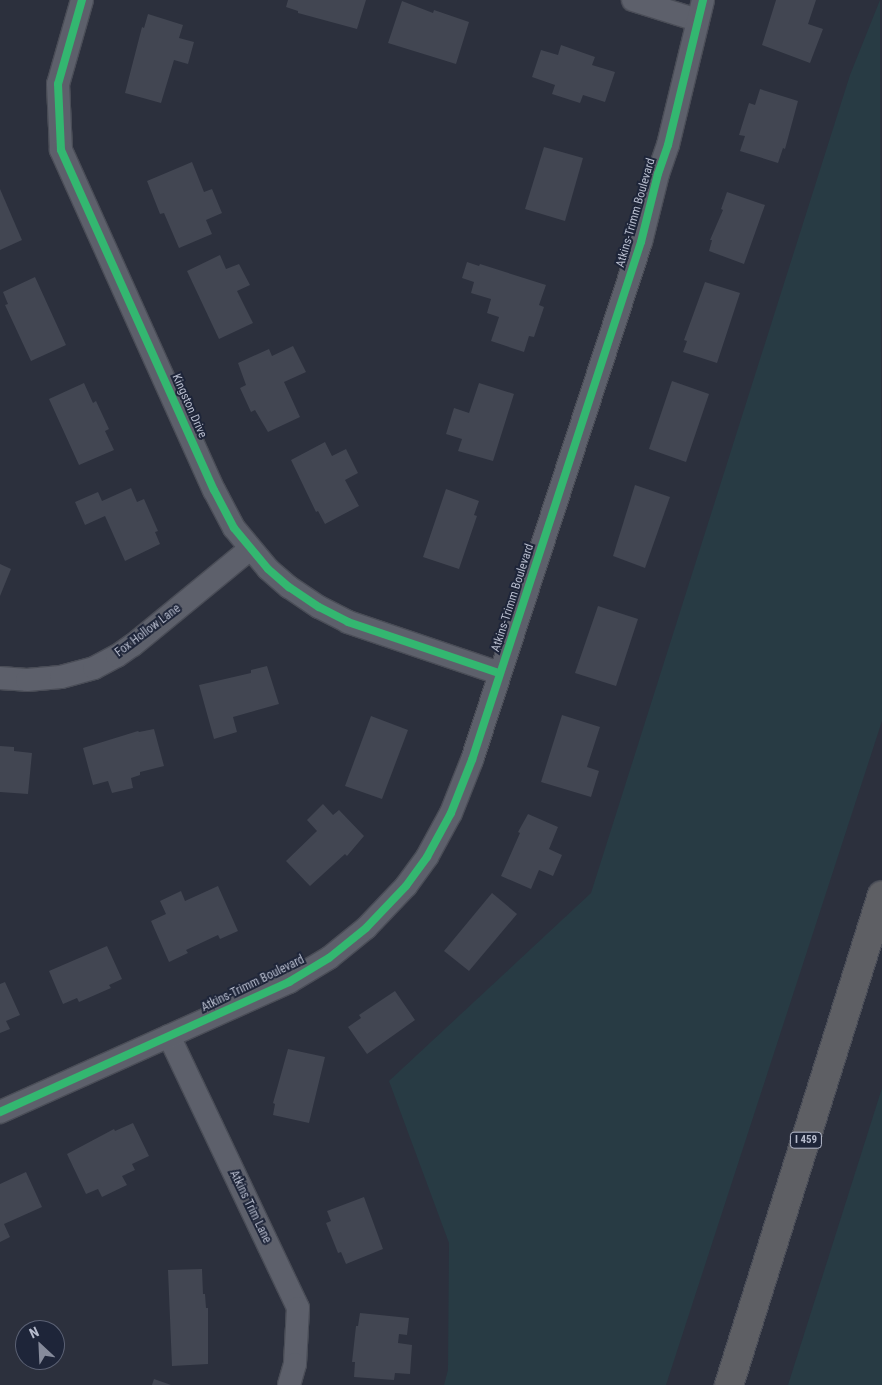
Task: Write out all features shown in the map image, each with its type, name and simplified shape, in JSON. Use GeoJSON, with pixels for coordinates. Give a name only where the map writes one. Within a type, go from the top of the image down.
{"type":"FeatureCollection","features":[{"type":"Feature","properties":{"kind":"highway","name":"I 459"},"geometry":{"type":"LineString","coordinates":[[729,1385],[882,895]]}},
{"type":"Feature","properties":{"kind":"street","name":"Kingston Drive"},"geometry":{"type":"LineString","coordinates":[[82,0],[58,84],[61,150],[214,490],[234,528],[250,549],[289,587],[319,607],[348,622],[499,674]]}},
{"type":"Feature","properties":{"kind":"street"},"geometry":{"type":"LineString","coordinates":[[633,0],[700,10]]}},
{"type":"Feature","properties":{"kind":"street","name":"Atkins-Trimm Boulevard"},"geometry":{"type":"LineString","coordinates":[[0,1112],[289,982],[330,958],[366,928],[406,886],[427,857],[451,813],[472,760],[641,242],[658,174],[668,145],[700,10]]}},
{"type":"Feature","properties":{"kind":"street","name":"Fox Hollow Lane"},"geometry":{"type":"LineString","coordinates":[[0,678],[27,680],[61,678],[94,668],[133,645],[250,549]]}},
{"type":"Feature","properties":{"kind":"street","name":"Atkins Trim Lane"},"geometry":{"type":"LineString","coordinates":[[169,1036],[298,1308],[295,1364],[289,1385]]}},
{"type":"Feature","properties":{"kind":"shaded area"},"geometry":{"type":"Polygon","coordinates":[[[880,0],[882,721],[666,1385],[444,1385],[448,1370],[449,1243],[389,1081],[591,893],[850,75],[880,0]]]}},
{"type":"Feature","properties":{"kind":"shaded area"},"geometry":{"type":"Polygon","coordinates":[[[882,1088],[882,1385],[788,1385],[882,1088]]]}},
{"type":"Feature","properties":{"kind":"building"},"geometry":{"type":"Polygon","coordinates":[[[288,0],[366,0],[357,29],[298,13],[298,11],[286,7],[288,0]]]}},
{"type":"Feature","properties":{"kind":"building"},"geometry":{"type":"Polygon","coordinates":[[[776,0],[816,0],[808,24],[823,29],[810,63],[762,45],[776,0]]]}},
{"type":"Feature","properties":{"kind":"building"},"geometry":{"type":"Polygon","coordinates":[[[402,1],[433,13],[434,10],[469,22],[456,64],[388,43],[402,1]]]}},
{"type":"Feature","properties":{"kind":"building"},"geometry":{"type":"Polygon","coordinates":[[[148,14],[183,25],[179,38],[194,42],[188,64],[174,60],[161,103],[125,93],[142,27],[144,28],[148,14]]]}},
{"type":"Feature","properties":{"kind":"building"},"geometry":{"type":"Polygon","coordinates":[[[561,45],[595,57],[592,65],[615,72],[605,102],[583,95],[580,103],[552,94],[555,85],[532,77],[541,50],[558,55],[561,45]]]}},
{"type":"Feature","properties":{"kind":"building"},"geometry":{"type":"Polygon","coordinates":[[[760,89],[798,101],[785,149],[783,148],[778,163],[740,151],[745,136],[739,135],[749,103],[755,105],[760,89]]]}},
{"type":"Feature","properties":{"kind":"building"},"geometry":{"type":"Polygon","coordinates":[[[544,147],[583,158],[565,221],[525,209],[544,147]]]}},
{"type":"Feature","properties":{"kind":"building"},"geometry":{"type":"Polygon","coordinates":[[[192,162],[204,192],[212,189],[222,213],[206,220],[212,234],[179,248],[164,213],[160,214],[147,181],[192,162]]]}},
{"type":"Feature","properties":{"kind":"building"},"geometry":{"type":"Polygon","coordinates":[[[0,189],[22,240],[0,250],[0,189]]]}},
{"type":"Feature","properties":{"kind":"building"},"geometry":{"type":"Polygon","coordinates":[[[727,192],[765,205],[744,264],[709,251],[712,240],[710,240],[723,210],[721,209],[727,192]]]}},
{"type":"Feature","properties":{"kind":"building"},"geometry":{"type":"Polygon","coordinates":[[[220,255],[226,269],[239,264],[250,285],[237,291],[253,323],[219,339],[187,271],[220,255]]]}},
{"type":"Feature","properties":{"kind":"building"},"geometry":{"type":"Polygon","coordinates":[[[467,262],[479,266],[480,264],[546,285],[539,305],[544,307],[534,337],[529,336],[524,352],[491,341],[499,317],[487,313],[491,299],[471,293],[474,282],[462,278],[467,262]]]}},
{"type":"Feature","properties":{"kind":"building"},"geometry":{"type":"Polygon","coordinates":[[[35,277],[66,345],[31,361],[5,305],[8,304],[3,292],[35,277]]]}},
{"type":"Feature","properties":{"kind":"building"},"geometry":{"type":"Polygon","coordinates":[[[705,282],[740,293],[717,363],[683,352],[687,341],[684,340],[705,282]]]}},
{"type":"Feature","properties":{"kind":"building"},"geometry":{"type":"Polygon","coordinates":[[[293,346],[306,372],[284,382],[300,417],[268,432],[255,410],[251,412],[240,388],[246,385],[238,363],[269,349],[272,356],[293,346]]]}},
{"type":"Feature","properties":{"kind":"building"},"geometry":{"type":"Polygon","coordinates":[[[672,381],[709,394],[686,462],[649,449],[672,381]]]}},
{"type":"Feature","properties":{"kind":"building"},"geometry":{"type":"Polygon","coordinates":[[[84,383],[93,403],[96,401],[109,429],[105,431],[114,450],[79,465],[49,399],[84,383]]]}},
{"type":"Feature","properties":{"kind":"building"},"geometry":{"type":"Polygon","coordinates":[[[479,383],[514,394],[493,461],[458,451],[462,439],[446,434],[454,408],[469,413],[479,383]]]}},
{"type":"Feature","properties":{"kind":"building"},"geometry":{"type":"Polygon","coordinates":[[[325,442],[332,456],[346,449],[358,473],[345,480],[359,506],[325,524],[318,511],[316,512],[291,460],[325,442]]]}},
{"type":"Feature","properties":{"kind":"building"},"geometry":{"type":"Polygon","coordinates":[[[635,485],[670,497],[645,568],[613,556],[635,485]]]}},
{"type":"Feature","properties":{"kind":"building"},"geometry":{"type":"Polygon","coordinates":[[[131,488],[137,502],[144,499],[158,531],[155,532],[160,544],[125,561],[105,516],[85,525],[75,502],[98,492],[102,501],[131,488]]]}},
{"type":"Feature","properties":{"kind":"building"},"geometry":{"type":"Polygon","coordinates":[[[446,489],[479,501],[474,515],[477,516],[459,569],[423,557],[446,489]]]}},
{"type":"Feature","properties":{"kind":"building"},"geometry":{"type":"Polygon","coordinates":[[[0,564],[11,569],[0,596],[0,564]]]}},
{"type":"Feature","properties":{"kind":"building"},"geometry":{"type":"Polygon","coordinates":[[[598,606],[638,619],[616,686],[575,673],[598,606]]]}},
{"type":"Feature","properties":{"kind":"building"},"geometry":{"type":"Polygon","coordinates":[[[267,666],[279,704],[233,717],[237,732],[214,739],[199,685],[251,673],[251,670],[267,666]]]}},
{"type":"Feature","properties":{"kind":"building"},"geometry":{"type":"Polygon","coordinates":[[[562,715],[600,727],[587,767],[599,771],[591,797],[541,782],[562,715]]]}},
{"type":"Feature","properties":{"kind":"building"},"geometry":{"type":"Polygon","coordinates":[[[371,716],[408,730],[382,799],[345,786],[371,716]]]}},
{"type":"Feature","properties":{"kind":"building"},"geometry":{"type":"Polygon","coordinates":[[[154,729],[164,766],[140,772],[140,775],[131,778],[133,788],[112,793],[108,781],[93,785],[83,748],[138,731],[154,729]]]}},
{"type":"Feature","properties":{"kind":"building"},"geometry":{"type":"Polygon","coordinates":[[[0,746],[14,747],[14,751],[32,753],[28,794],[0,792],[0,746]]]}},
{"type":"Feature","properties":{"kind":"building"},"geometry":{"type":"Polygon","coordinates":[[[323,804],[333,815],[339,810],[364,836],[347,856],[345,854],[310,886],[286,861],[317,831],[307,820],[323,804]]]}},
{"type":"Feature","properties":{"kind":"building"},"geometry":{"type":"Polygon","coordinates":[[[528,814],[558,827],[549,849],[562,855],[553,876],[539,870],[531,889],[501,876],[520,833],[518,832],[528,814]]]}},
{"type":"Feature","properties":{"kind":"building"},"geometry":{"type":"Polygon","coordinates":[[[218,886],[238,931],[220,939],[218,935],[186,950],[188,953],[169,962],[151,921],[166,914],[160,901],[181,891],[185,901],[218,886]]]}},
{"type":"Feature","properties":{"kind":"building"},"geometry":{"type":"Polygon","coordinates":[[[492,893],[517,914],[469,971],[444,951],[492,893]]]}},
{"type":"Feature","properties":{"kind":"building"},"geometry":{"type":"Polygon","coordinates":[[[107,946],[122,979],[109,985],[111,988],[79,1002],[77,998],[63,1004],[49,971],[107,946]]]}},
{"type":"Feature","properties":{"kind":"building"},"geometry":{"type":"Polygon","coordinates":[[[5,982],[20,1015],[6,1021],[10,1029],[0,1033],[0,984],[5,982]]]}},
{"type":"Feature","properties":{"kind":"building"},"geometry":{"type":"Polygon","coordinates":[[[395,991],[415,1020],[367,1054],[348,1027],[361,1018],[359,1015],[395,991]]]}},
{"type":"Feature","properties":{"kind":"building"},"geometry":{"type":"Polygon","coordinates":[[[288,1049],[325,1057],[309,1123],[273,1115],[275,1104],[273,1103],[288,1049]]]}},
{"type":"Feature","properties":{"kind":"building"},"geometry":{"type":"Polygon","coordinates":[[[133,1123],[149,1156],[132,1164],[135,1170],[122,1176],[127,1185],[102,1197],[98,1189],[86,1194],[67,1154],[114,1129],[115,1131],[133,1123]]]}},
{"type":"Feature","properties":{"kind":"building"},"geometry":{"type":"Polygon","coordinates":[[[26,1172],[42,1207],[4,1224],[10,1237],[0,1242],[0,1184],[26,1172]]]}},
{"type":"Feature","properties":{"kind":"building"},"geometry":{"type":"Polygon","coordinates":[[[364,1197],[383,1249],[346,1264],[341,1252],[338,1253],[326,1223],[331,1221],[327,1211],[364,1197]]]}},
{"type":"Feature","properties":{"kind":"building"},"geometry":{"type":"Polygon","coordinates":[[[202,1269],[203,1294],[205,1294],[206,1308],[208,1308],[208,1364],[172,1366],[168,1270],[202,1269]]]}},
{"type":"Feature","properties":{"kind":"building"},"geometry":{"type":"Polygon","coordinates":[[[360,1313],[409,1318],[407,1335],[399,1334],[398,1343],[412,1345],[410,1374],[395,1373],[394,1380],[354,1377],[355,1362],[352,1362],[356,1326],[358,1326],[360,1313]]]}},
{"type":"Feature","properties":{"kind":"building"},"geometry":{"type":"Polygon","coordinates":[[[154,1379],[171,1385],[152,1385],[154,1379]]]}},
{"type":"Feature","properties":{"kind":"cycle path"},"geometry":{"type":"LineString","coordinates":[[82,0],[58,84],[61,150],[214,490],[234,528],[268,569],[289,587],[319,607],[348,622],[499,673]]}},
{"type":"Feature","properties":{"kind":"cycle path"},"geometry":{"type":"LineString","coordinates":[[0,1112],[289,982],[329,958],[366,928],[406,886],[427,857],[451,813],[472,760],[641,242],[658,174],[668,145],[703,0]]}}]}
